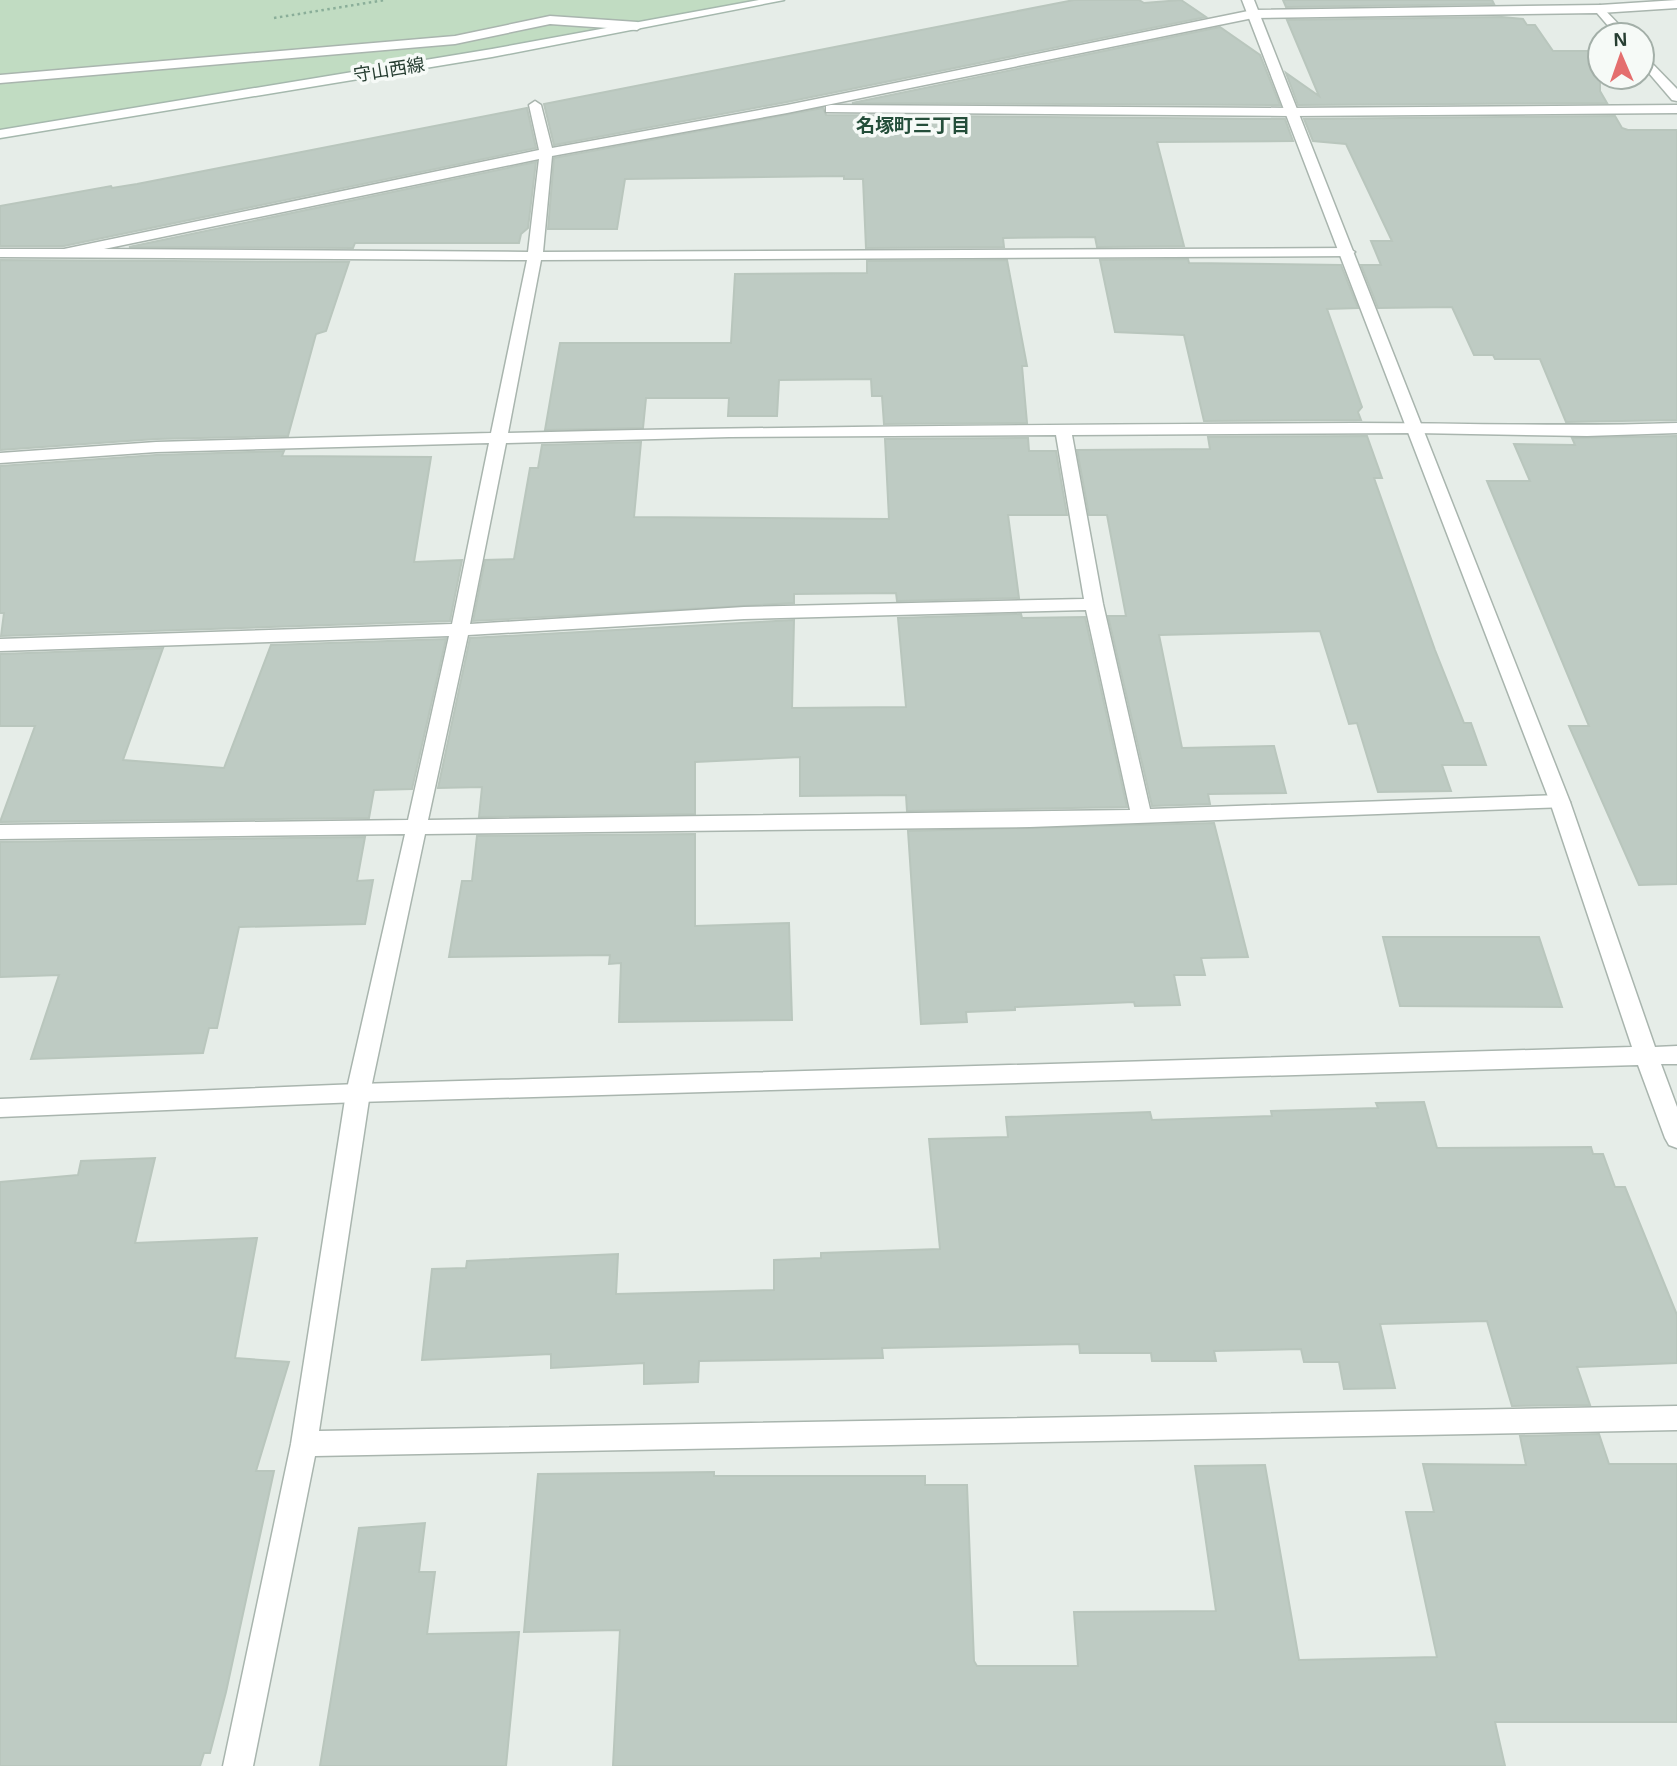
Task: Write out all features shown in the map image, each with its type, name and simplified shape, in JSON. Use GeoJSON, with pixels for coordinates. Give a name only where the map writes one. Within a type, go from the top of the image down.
{"type":"FeatureCollection","features":[{"type":"Feature","properties":{"kind":"street","name":"守山西線"},"geometry":{"type":"LineString","coordinates":[[0,134],[778,0]]}},
{"type":"Feature","properties":{"kind":"street"},"geometry":{"type":"LineString","coordinates":[[65,253],[546,153],[787,109],[1250,7],[1600,9],[1677,4]]}},
{"type":"Feature","properties":{"kind":"street"},"geometry":{"type":"LineString","coordinates":[[1250,7],[1348,252],[1560,802],[1677,1138]]}},
{"type":"Feature","properties":{"kind":"street"},"geometry":{"type":"LineString","coordinates":[[1600,9],[1611,21]]}},
{"type":"Feature","properties":{"kind":"street"},"geometry":{"type":"LineString","coordinates":[[0,79],[454,40],[550,20],[637,26]]}},
{"type":"Feature","properties":{"kind":"street"},"geometry":{"type":"LineString","coordinates":[[1656,73],[1677,97]]}},
{"type":"Feature","properties":{"kind":"street"},"geometry":{"type":"LineString","coordinates":[[238,1766],[304,1444],[358,1093],[460,630],[496,439],[535,256],[546,153],[534,105]]}},
{"type":"Feature","properties":{"kind":"street"},"geometry":{"type":"LineString","coordinates":[[787,109],[1290,112],[1677,109]]}},
{"type":"Feature","properties":{"kind":"street"},"geometry":{"type":"LineString","coordinates":[[0,253],[535,256],[1348,252]]}},
{"type":"Feature","properties":{"kind":"street"},"geometry":{"type":"LineString","coordinates":[[0,458],[156,447],[729,432],[1416,428],[1587,431],[1677,428]]}},
{"type":"Feature","properties":{"kind":"street"},"geometry":{"type":"LineString","coordinates":[[1063,431],[1094,604],[1142,816]]}},
{"type":"Feature","properties":{"kind":"street"},"geometry":{"type":"LineString","coordinates":[[0,645],[460,630],[744,613],[1094,604]]}},
{"type":"Feature","properties":{"kind":"street"},"geometry":{"type":"LineString","coordinates":[[0,832],[1142,816],[1560,802]]}},
{"type":"Feature","properties":{"kind":"street"},"geometry":{"type":"LineString","coordinates":[[0,1108],[358,1093],[1677,1055]]}},
{"type":"Feature","properties":{"kind":"street"},"geometry":{"type":"LineString","coordinates":[[304,1444],[1677,1418]]}},
{"type":"Feature","properties":{"kind":"green space"},"geometry":{"type":"Polygon","coordinates":[[[0,0],[776,0],[0,134],[0,0]]]}},
{"type":"Feature","properties":{"kind":"building"},"geometry":{"type":"Polygon","coordinates":[[[1074,0],[1139,0],[1144,3],[1181,0],[1206,17],[787,102],[554,145],[544,104],[1074,0]]]}},
{"type":"Feature","properties":{"kind":"building"},"geometry":{"type":"Polygon","coordinates":[[[1283,0],[1492,0],[1494,4],[1286,7],[1283,0]]]}},
{"type":"Feature","properties":{"kind":"building"},"geometry":{"type":"Polygon","coordinates":[[[1523,19],[1527,25],[1535,25],[1553,51],[1586,51],[1586,91],[1600,91],[1607,103],[1298,105],[1286,73],[1319,96],[1287,20],[1523,19]]]}},
{"type":"Feature","properties":{"kind":"building"},"geometry":{"type":"Polygon","coordinates":[[[1220,27],[1260,55],[1280,105],[852,103],[1220,27]]]}},
{"type":"Feature","properties":{"kind":"building"},"geometry":{"type":"Polygon","coordinates":[[[527,108],[536,148],[64,246],[0,246],[0,206],[111,186],[137,184],[527,108]]]}},
{"type":"Feature","properties":{"kind":"building"},"geometry":{"type":"Polygon","coordinates":[[[823,108],[826,115],[1285,119],[1293,141],[1157,142],[1184,246],[1097,247],[1095,237],[1003,238],[1004,247],[866,248],[863,179],[844,179],[844,176],[625,179],[617,229],[548,229],[554,158],[823,108]]]}},
{"type":"Feature","properties":{"kind":"building"},"geometry":{"type":"Polygon","coordinates":[[[1615,116],[1622,128],[1628,130],[1677,130],[1677,420],[1566,422],[1540,359],[1495,359],[1493,355],[1474,355],[1452,307],[1378,308],[1361,265],[1381,265],[1371,241],[1392,241],[1346,144],[1313,141],[1304,119],[1615,116]]]}},
{"type":"Feature","properties":{"kind":"building"},"geometry":{"type":"Polygon","coordinates":[[[536,162],[528,228],[521,234],[519,243],[355,243],[353,248],[129,247],[536,162]]]}},
{"type":"Feature","properties":{"kind":"building"},"geometry":{"type":"Polygon","coordinates":[[[1188,259],[1189,263],[1341,265],[1358,308],[1327,309],[1362,407],[1358,412],[1361,420],[1204,421],[1184,335],[1115,332],[1100,260],[1188,259]]]}},
{"type":"Feature","properties":{"kind":"building"},"geometry":{"type":"Polygon","coordinates":[[[0,260],[349,262],[326,331],[316,334],[288,436],[156,439],[0,450],[0,260]]]}},
{"type":"Feature","properties":{"kind":"building"},"geometry":{"type":"Polygon","coordinates":[[[1007,260],[1027,366],[1022,366],[1027,423],[884,424],[882,396],[872,396],[871,379],[779,380],[777,416],[728,416],[729,398],[646,398],[643,428],[545,430],[560,343],[731,343],[735,274],[867,273],[867,261],[1007,260]]]}},
{"type":"Feature","properties":{"kind":"building"},"geometry":{"type":"Polygon","coordinates":[[[1367,436],[1382,478],[1374,478],[1435,650],[1464,723],[1471,723],[1486,765],[1442,765],[1451,791],[1378,792],[1357,723],[1349,724],[1320,631],[1159,635],[1182,748],[1274,746],[1286,793],[1208,794],[1210,804],[1152,806],[1108,616],[1126,616],[1107,515],[1089,515],[1077,450],[1210,449],[1208,437],[1367,436]]]}},
{"type":"Feature","properties":{"kind":"building"},"geometry":{"type":"Polygon","coordinates":[[[1677,436],[1677,884],[1639,885],[1569,726],[1589,726],[1487,481],[1530,481],[1514,444],[1575,445],[1572,438],[1677,436]]]}},
{"type":"Feature","properties":{"kind":"building"},"geometry":{"type":"Polygon","coordinates":[[[1028,438],[1029,451],[1056,451],[1067,515],[1008,515],[1019,598],[897,601],[896,593],[794,594],[794,603],[473,621],[485,560],[514,559],[530,468],[538,468],[542,445],[641,442],[634,517],[889,519],[885,439],[1028,438]]]}},
{"type":"Feature","properties":{"kind":"building"},"geometry":{"type":"Polygon","coordinates":[[[284,451],[282,456],[431,457],[414,562],[462,560],[450,621],[1,636],[4,613],[0,613],[0,466],[156,455],[284,451]]]}},
{"type":"Feature","properties":{"kind":"building"},"geometry":{"type":"Polygon","coordinates":[[[1021,614],[1022,618],[1085,617],[1127,807],[907,811],[906,795],[800,796],[800,757],[695,762],[695,814],[479,817],[482,787],[438,788],[470,638],[794,620],[792,708],[906,707],[898,618],[1021,614]]]}},
{"type":"Feature","properties":{"kind":"building"},"geometry":{"type":"Polygon","coordinates":[[[446,639],[412,789],[374,790],[369,818],[0,822],[35,726],[0,726],[0,654],[163,648],[123,760],[224,768],[271,645],[446,639]]]}},
{"type":"Feature","properties":{"kind":"building"},"geometry":{"type":"Polygon","coordinates":[[[1214,823],[1248,957],[1201,958],[1205,975],[1174,975],[1180,1005],[1135,1006],[1134,1002],[1015,1007],[1015,1010],[966,1012],[967,1022],[921,1024],[908,831],[1214,823]]]}},
{"type":"Feature","properties":{"kind":"building"},"geometry":{"type":"Polygon","coordinates":[[[695,834],[695,926],[789,923],[792,1020],[619,1022],[621,963],[609,964],[610,955],[449,957],[462,881],[472,881],[477,836],[695,834]]]}},
{"type":"Feature","properties":{"kind":"building"},"geometry":{"type":"Polygon","coordinates":[[[365,837],[357,881],[373,880],[365,924],[239,927],[217,1028],[209,1028],[203,1053],[31,1059],[59,975],[0,977],[0,842],[365,837]]]}},
{"type":"Feature","properties":{"kind":"building"},"geometry":{"type":"Polygon","coordinates":[[[1383,937],[1539,937],[1562,1007],[1400,1006],[1383,937]]]}},
{"type":"Feature","properties":{"kind":"building"},"geometry":{"type":"Polygon","coordinates":[[[1424,1102],[1437,1148],[1591,1147],[1593,1154],[1603,1154],[1615,1187],[1625,1187],[1677,1315],[1677,1363],[1577,1367],[1590,1405],[1512,1406],[1487,1321],[1380,1324],[1395,1388],[1344,1389],[1339,1362],[1304,1362],[1301,1349],[1214,1351],[1216,1361],[1152,1361],[1151,1353],[1080,1353],[1079,1344],[882,1348],[883,1358],[699,1361],[698,1382],[644,1384],[644,1363],[551,1368],[551,1354],[422,1360],[432,1269],[466,1268],[467,1261],[618,1254],[616,1294],[774,1290],[774,1260],[821,1258],[821,1253],[940,1249],[929,1139],[1008,1137],[1006,1117],[1150,1112],[1152,1120],[1272,1116],[1271,1111],[1378,1108],[1376,1103],[1424,1102]]]}},
{"type":"Feature","properties":{"kind":"building"},"geometry":{"type":"Polygon","coordinates":[[[155,1158],[135,1243],[257,1238],[235,1358],[289,1362],[256,1471],[274,1471],[226,1692],[210,1753],[204,1753],[200,1766],[0,1766],[0,1182],[78,1175],[81,1161],[155,1158]]]}},
{"type":"Feature","properties":{"kind":"building"},"geometry":{"type":"Polygon","coordinates":[[[1599,1434],[1609,1464],[1677,1464],[1677,1722],[1495,1722],[1505,1766],[613,1766],[620,1630],[524,1632],[538,1474],[714,1472],[714,1476],[925,1476],[925,1485],[967,1485],[974,1661],[977,1666],[1078,1666],[1074,1612],[1216,1611],[1195,1466],[1265,1465],[1299,1660],[1437,1657],[1406,1512],[1434,1512],[1423,1464],[1526,1465],[1520,1436],[1599,1434]]]}},
{"type":"Feature","properties":{"kind":"building"},"geometry":{"type":"Polygon","coordinates":[[[425,1523],[419,1572],[435,1572],[427,1634],[519,1632],[506,1766],[320,1766],[359,1528],[425,1523]]]}},
{"type":"Feature","properties":{"kind":"district","name":"名塚町三丁目"},"geometry":{"type":"Point","coordinates":[913,125]}}]}
